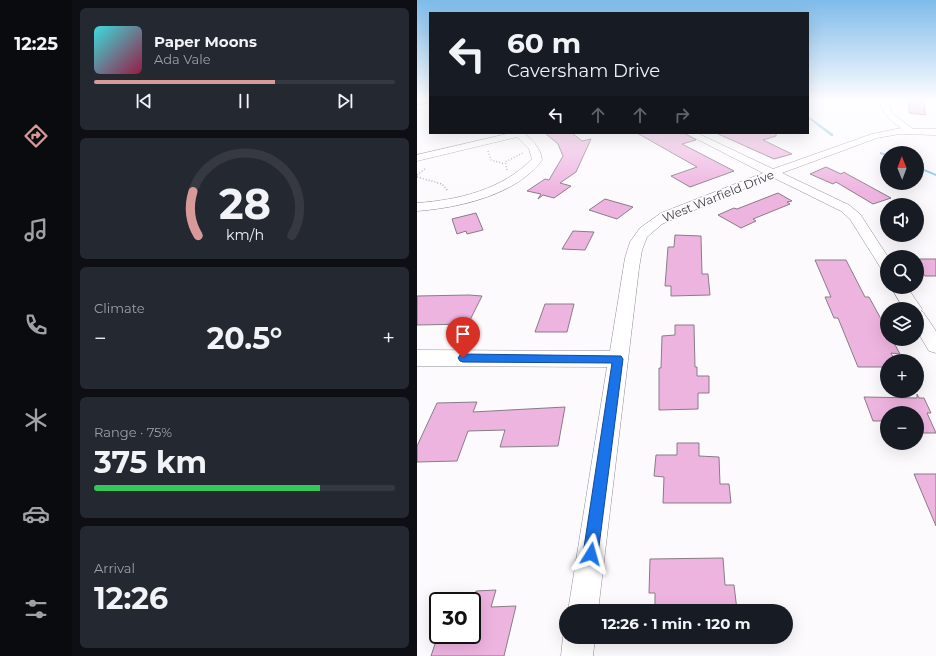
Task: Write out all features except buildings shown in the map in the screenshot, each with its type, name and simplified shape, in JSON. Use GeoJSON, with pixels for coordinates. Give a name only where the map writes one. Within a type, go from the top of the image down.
{"type":"FeatureCollection","features":[{"type":"Feature","properties":{"kind":"street","name":"West Warfield Drive"},"geometry":{"type":"LineString","coordinates":[[584,604],[634,249],[639,237],[651,224],[666,216],[773,173],[882,134],[910,131],[936,132]]}},
{"type":"Feature","properties":{"kind":"street"},"geometry":{"type":"LineString","coordinates":[[417,158],[521,134],[535,149],[537,154],[537,160],[527,171],[493,190],[452,203],[417,207]]}},
{"type":"Feature","properties":{"kind":"street"},"geometry":{"type":"LineString","coordinates":[[692,134],[845,208],[855,217],[880,256]]}},
{"type":"Feature","properties":{"kind":"street"},"geometry":{"type":"LineString","coordinates":[[924,327],[936,346]]}},
{"type":"Feature","properties":{"kind":"street"},"geometry":{"type":"LineString","coordinates":[[417,358],[618,359]]}},
{"type":"Feature","properties":{"kind":"street"},"geometry":{"type":"LineString","coordinates":[[577,656],[578,644]]}},
{"type":"Feature","properties":{"kind":"path"},"geometry":{"type":"LineString","coordinates":[[485,148],[491,160],[505,164]]}},
{"type":"Feature","properties":{"kind":"path"},"geometry":{"type":"LineString","coordinates":[[505,164],[516,156],[526,152]]}},
{"type":"Feature","properties":{"kind":"path"},"geometry":{"type":"LineString","coordinates":[[505,164],[505,168],[509,172]]}},
{"type":"Feature","properties":{"kind":"path"},"geometry":{"type":"LineString","coordinates":[[417,178],[444,185],[449,195]]}},
{"type":"Feature","properties":{"kind":"waterway"},"geometry":{"type":"LineString","coordinates":[[826,131],[832,135]]}},
{"type":"Feature","properties":{"kind":"waterway"},"geometry":{"type":"LineString","coordinates":[[924,170],[936,175]]}},
{"type":"Feature","properties":{"kind":"route"},"geometry":{"type":"LineString","coordinates":[[463,358],[618,359],[591,554]]}}]}
